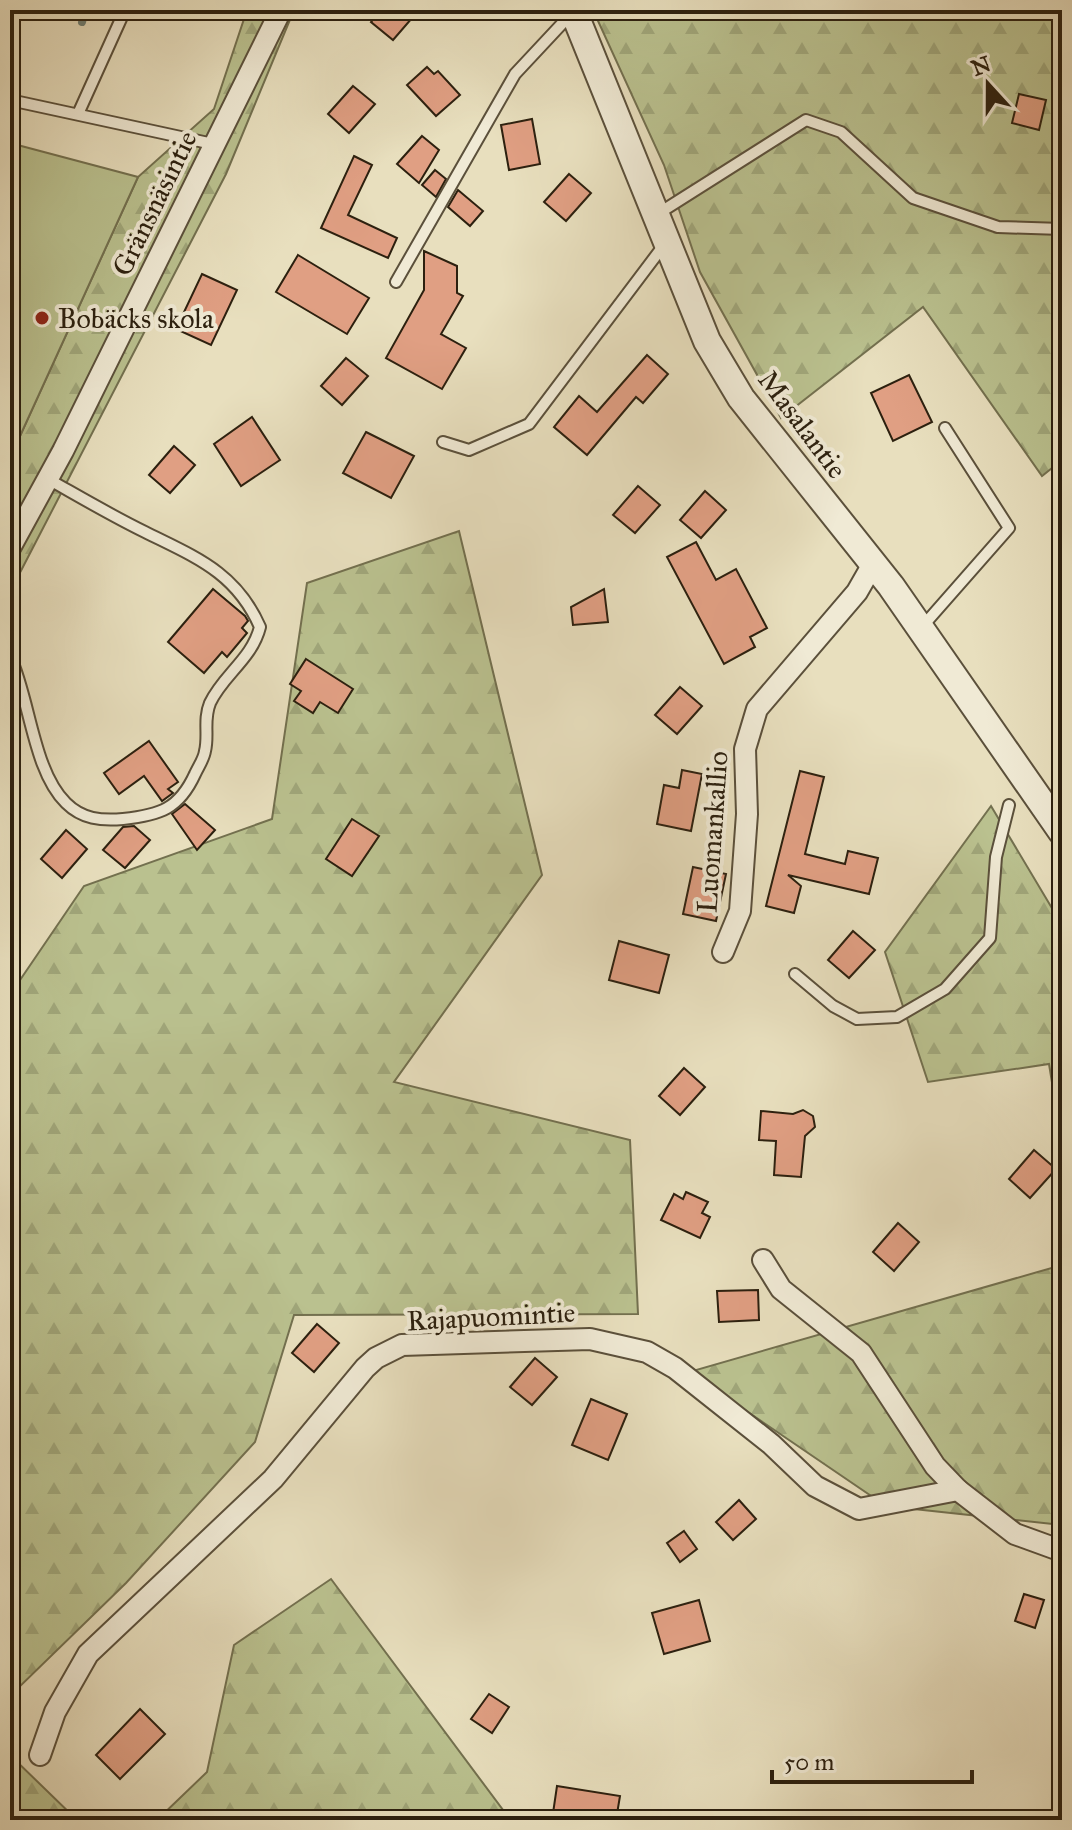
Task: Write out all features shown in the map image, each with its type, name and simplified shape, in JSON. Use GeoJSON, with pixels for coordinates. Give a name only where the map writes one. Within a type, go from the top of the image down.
{"type":"FeatureCollection","features":[{"type":"Feature","properties":{"kind":"street","name":"Gränsnäsintie"},"geometry":{"type":"LineString","coordinates":[[10,548],[48,479],[281,10]]}},
{"type":"Feature","properties":{"kind":"street","name":"Masalantie"},"geometry":{"type":"LineString","coordinates":[[574,11],[654,217],[707,341],[741,398],[873,564],[1062,832]]}},
{"type":"Feature","properties":{"kind":"street","name":"Luomankallio"},"geometry":{"type":"LineString","coordinates":[[723,952],[740,911],[747,814],[745,749],[757,709],[857,592],[873,564]]}},
{"type":"Feature","properties":{"kind":"street"},"geometry":{"type":"LineString","coordinates":[[763,1260],[781,1289],[861,1353],[935,1466],[958,1490],[1015,1534],[1062,1551]]}},
{"type":"Feature","properties":{"kind":"street","name":"Rajapuomintie"},"geometry":{"type":"LineString","coordinates":[[40,1755],[55,1712],[88,1654],[273,1479],[365,1368],[376,1358],[402,1345],[590,1339],[647,1352],[699,1387],[815,1486],[859,1509],[958,1490]]}},
{"type":"Feature","properties":{"kind":"lane"},"geometry":{"type":"LineString","coordinates":[[78,114],[125,10]]}},
{"type":"Feature","properties":{"kind":"lane"},"geometry":{"type":"LineString","coordinates":[[396,282],[515,74],[574,11]]}},
{"type":"Feature","properties":{"kind":"lane"},"geometry":{"type":"LineString","coordinates":[[10,100],[213,144]]}},
{"type":"Feature","properties":{"kind":"lane"},"geometry":{"type":"LineString","coordinates":[[654,217],[806,120],[841,132],[913,198],[998,227],[1062,229]]}},
{"type":"Feature","properties":{"kind":"lane"},"geometry":{"type":"LineString","coordinates":[[443,442],[469,450],[529,424],[666,244]]}},
{"type":"Feature","properties":{"kind":"lane"},"geometry":{"type":"LineString","coordinates":[[921,629],[1009,528],[945,428]]}},
{"type":"Feature","properties":{"kind":"lane"},"geometry":{"type":"LineString","coordinates":[[10,656],[23,684],[34,742],[65,803],[89,819],[120,819],[151,814],[177,805],[188,790],[205,751],[204,725],[210,705],[222,682],[236,669],[257,639],[260,627],[233,585],[199,556],[145,532],[48,479]]}},
{"type":"Feature","properties":{"kind":"lane"},"geometry":{"type":"LineString","coordinates":[[795,974],[833,1006],[857,1019],[897,1017],[945,989],[990,938],[996,857],[1009,805]]}},
{"type":"Feature","properties":{"kind":"green space"},"geometry":{"type":"Polygon","coordinates":[[[247,10],[294,10],[226,174],[10,592],[10,458],[138,177],[214,109],[247,10]]]}},
{"type":"Feature","properties":{"kind":"green space"},"geometry":{"type":"Polygon","coordinates":[[[593,10],[1062,10],[1062,460],[1042,476],[923,307],[781,418],[700,272],[664,165],[593,10]]]}},
{"type":"Feature","properties":{"kind":"green space"},"geometry":{"type":"Polygon","coordinates":[[[10,143],[138,177],[10,458],[10,143]]]}},
{"type":"Feature","properties":{"kind":"green space"},"geometry":{"type":"Polygon","coordinates":[[[459,531],[542,875],[394,1082],[630,1140],[638,1314],[294,1315],[255,1442],[126,1583],[10,1696],[10,987],[18,983],[84,886],[272,819],[307,583],[459,531]]]}},
{"type":"Feature","properties":{"kind":"green space"},"geometry":{"type":"Polygon","coordinates":[[[991,806],[1062,925],[1062,1144],[1049,1064],[928,1082],[885,952],[991,806]]]}},
{"type":"Feature","properties":{"kind":"green space"},"geometry":{"type":"Polygon","coordinates":[[[1062,1265],[1062,1525],[886,1506],[689,1372],[1062,1265]]]}},
{"type":"Feature","properties":{"kind":"green space"},"geometry":{"type":"Polygon","coordinates":[[[331,1579],[506,1814],[496,1820],[157,1820],[207,1772],[234,1645],[331,1579]]]}},
{"type":"Feature","properties":{"kind":"green space"},"geometry":{"type":"Polygon","coordinates":[[[10,1755],[77,1820],[10,1820],[10,1755]]]}},
{"type":"Feature","properties":{"kind":"building"},"geometry":{"type":"Polygon","coordinates":[[[381,10],[419,10],[393,40],[371,22],[381,10]]]}},
{"type":"Feature","properties":{"kind":"building"},"geometry":{"type":"Polygon","coordinates":[[[427,67],[434,74],[438,71],[460,95],[436,116],[407,85],[427,67]]]}},
{"type":"Feature","properties":{"kind":"building"},"geometry":{"type":"Polygon","coordinates":[[[353,86],[375,104],[349,133],[328,114],[353,86]]]}},
{"type":"Feature","properties":{"kind":"building"},"geometry":{"type":"Polygon","coordinates":[[[1019,94],[1046,100],[1039,130],[1012,123],[1019,94]]]}},
{"type":"Feature","properties":{"kind":"building"},"geometry":{"type":"Polygon","coordinates":[[[532,119],[540,164],[509,170],[501,125],[532,119]]]}},
{"type":"Feature","properties":{"kind":"building"},"geometry":{"type":"Polygon","coordinates":[[[422,136],[439,150],[419,183],[397,164],[422,136]]]}},
{"type":"Feature","properties":{"kind":"building"},"geometry":{"type":"Polygon","coordinates":[[[354,156],[372,165],[348,215],[397,238],[388,258],[321,228],[354,156]]]}},
{"type":"Feature","properties":{"kind":"building"},"geometry":{"type":"Polygon","coordinates":[[[435,170],[446,179],[436,197],[422,185],[435,170]]]}},
{"type":"Feature","properties":{"kind":"building"},"geometry":{"type":"Polygon","coordinates":[[[569,174],[591,193],[566,221],[544,202],[569,174]]]}},
{"type":"Feature","properties":{"kind":"building"},"geometry":{"type":"Polygon","coordinates":[[[458,190],[483,211],[470,226],[448,207],[458,190]]]}},
{"type":"Feature","properties":{"kind":"building"},"geometry":{"type":"Polygon","coordinates":[[[424,251],[457,266],[457,293],[463,296],[441,334],[466,348],[442,389],[386,358],[424,290],[424,251]]]}},
{"type":"Feature","properties":{"kind":"building"},"geometry":{"type":"Polygon","coordinates":[[[298,255],[369,298],[347,334],[276,292],[298,255]]]}},
{"type":"Feature","properties":{"kind":"building"},"geometry":{"type":"Polygon","coordinates":[[[202,274],[237,290],[211,345],[176,329],[202,274]]]}},
{"type":"Feature","properties":{"kind":"building"},"geometry":{"type":"Polygon","coordinates":[[[647,355],[668,374],[643,403],[636,397],[587,455],[554,427],[579,396],[597,412],[647,355]]]}},
{"type":"Feature","properties":{"kind":"building"},"geometry":{"type":"Polygon","coordinates":[[[346,358],[368,376],[342,405],[321,386],[346,358]]]}},
{"type":"Feature","properties":{"kind":"building"},"geometry":{"type":"Polygon","coordinates":[[[909,375],[932,422],[893,441],[871,393],[909,375]]]}},
{"type":"Feature","properties":{"kind":"building"},"geometry":{"type":"Polygon","coordinates":[[[252,417],[280,460],[241,486],[214,444],[252,417]]]}},
{"type":"Feature","properties":{"kind":"building"},"geometry":{"type":"Polygon","coordinates":[[[366,432],[414,456],[391,498],[343,473],[366,432]]]}},
{"type":"Feature","properties":{"kind":"building"},"geometry":{"type":"Polygon","coordinates":[[[174,446],[195,465],[170,493],[149,475],[174,446]]]}},
{"type":"Feature","properties":{"kind":"building"},"geometry":{"type":"Polygon","coordinates":[[[638,486],[660,505],[635,533],[613,515],[638,486]]]}},
{"type":"Feature","properties":{"kind":"building"},"geometry":{"type":"Polygon","coordinates":[[[705,491],[726,510],[701,538],[680,520],[705,491]]]}},
{"type":"Feature","properties":{"kind":"building"},"geometry":{"type":"Polygon","coordinates":[[[696,542],[716,580],[736,569],[767,628],[750,637],[755,647],[724,664],[667,557],[696,542]]]}},
{"type":"Feature","properties":{"kind":"building"},"geometry":{"type":"Polygon","coordinates":[[[213,589],[245,616],[248,621],[242,628],[247,633],[227,657],[222,652],[204,673],[168,642],[213,589]]]}},
{"type":"Feature","properties":{"kind":"building"},"geometry":{"type":"Polygon","coordinates":[[[604,589],[608,622],[573,625],[571,607],[604,589]]]}},
{"type":"Feature","properties":{"kind":"building"},"geometry":{"type":"Polygon","coordinates":[[[306,659],[353,689],[338,713],[320,702],[313,713],[294,701],[301,691],[290,684],[306,659]]]}},
{"type":"Feature","properties":{"kind":"building"},"geometry":{"type":"Polygon","coordinates":[[[680,687],[702,706],[677,734],[655,715],[680,687]]]}},
{"type":"Feature","properties":{"kind":"building"},"geometry":{"type":"Polygon","coordinates":[[[149,741],[178,782],[168,789],[173,793],[162,801],[144,776],[119,794],[104,773],[149,741]]]}},
{"type":"Feature","properties":{"kind":"building"},"geometry":{"type":"Polygon","coordinates":[[[682,770],[702,774],[691,831],[657,824],[664,785],[679,788],[682,770]]]}},
{"type":"Feature","properties":{"kind":"building"},"geometry":{"type":"Polygon","coordinates":[[[800,771],[824,777],[805,854],[845,864],[848,851],[878,858],[869,894],[788,875],[801,886],[794,913],[766,906],[800,771]]]}},
{"type":"Feature","properties":{"kind":"building"},"geometry":{"type":"Polygon","coordinates":[[[185,804],[215,830],[197,850],[172,814],[185,804]]]}},
{"type":"Feature","properties":{"kind":"building"},"geometry":{"type":"Polygon","coordinates":[[[352,819],[379,836],[352,876],[326,859],[352,819]]]}},
{"type":"Feature","properties":{"kind":"building"},"geometry":{"type":"Polygon","coordinates":[[[134,826],[150,840],[125,868],[103,850],[123,827],[134,826]]]}},
{"type":"Feature","properties":{"kind":"building"},"geometry":{"type":"Polygon","coordinates":[[[66,830],[87,849],[62,878],[41,859],[66,830]]]}},
{"type":"Feature","properties":{"kind":"building"},"geometry":{"type":"Polygon","coordinates":[[[693,867],[726,874],[716,921],[683,914],[693,867]]]}},
{"type":"Feature","properties":{"kind":"building"},"geometry":{"type":"Polygon","coordinates":[[[853,931],[875,950],[849,978],[828,960],[853,931]]]}},
{"type":"Feature","properties":{"kind":"building"},"geometry":{"type":"Polygon","coordinates":[[[619,941],[669,955],[659,993],[609,980],[619,941]]]}},
{"type":"Feature","properties":{"kind":"building"},"geometry":{"type":"Polygon","coordinates":[[[684,1068],[705,1087],[680,1115],[659,1096],[684,1068]]]}},
{"type":"Feature","properties":{"kind":"building"},"geometry":{"type":"Polygon","coordinates":[[[803,1110],[813,1116],[815,1127],[805,1136],[801,1177],[774,1175],[776,1141],[759,1140],[761,1111],[793,1114],[803,1110]]]}},
{"type":"Feature","properties":{"kind":"building"},"geometry":{"type":"Polygon","coordinates":[[[1034,1150],[1056,1169],[1030,1198],[1009,1179],[1034,1150]]]}},
{"type":"Feature","properties":{"kind":"building"},"geometry":{"type":"Polygon","coordinates":[[[686,1192],[708,1202],[702,1213],[710,1217],[700,1238],[661,1220],[674,1194],[683,1199],[686,1192]]]}},
{"type":"Feature","properties":{"kind":"building"},"geometry":{"type":"Polygon","coordinates":[[[898,1223],[919,1242],[894,1271],[873,1252],[898,1223]]]}},
{"type":"Feature","properties":{"kind":"building"},"geometry":{"type":"Polygon","coordinates":[[[758,1290],[759,1320],[719,1322],[717,1291],[758,1290]]]}},
{"type":"Feature","properties":{"kind":"building"},"geometry":{"type":"Polygon","coordinates":[[[317,1324],[339,1343],[314,1372],[292,1353],[317,1324]]]}},
{"type":"Feature","properties":{"kind":"building"},"geometry":{"type":"Polygon","coordinates":[[[535,1358],[557,1377],[532,1405],[510,1387],[535,1358]]]}},
{"type":"Feature","properties":{"kind":"building"},"geometry":{"type":"Polygon","coordinates":[[[591,1399],[627,1414],[608,1460],[572,1445],[591,1399]]]}},
{"type":"Feature","properties":{"kind":"building"},"geometry":{"type":"Polygon","coordinates":[[[739,1500],[756,1519],[733,1540],[716,1522],[739,1500]]]}},
{"type":"Feature","properties":{"kind":"building"},"geometry":{"type":"Polygon","coordinates":[[[684,1531],[697,1549],[680,1562],[667,1543],[684,1531]]]}},
{"type":"Feature","properties":{"kind":"building"},"geometry":{"type":"Polygon","coordinates":[[[1024,1594],[1044,1600],[1035,1628],[1015,1621],[1024,1594]]]}},
{"type":"Feature","properties":{"kind":"building"},"geometry":{"type":"Polygon","coordinates":[[[699,1600],[710,1641],[664,1654],[652,1613],[699,1600]]]}},
{"type":"Feature","properties":{"kind":"building"},"geometry":{"type":"Polygon","coordinates":[[[489,1694],[509,1707],[492,1733],[471,1719],[489,1694]]]}},
{"type":"Feature","properties":{"kind":"building"},"geometry":{"type":"Polygon","coordinates":[[[140,1709],[165,1734],[120,1779],[96,1755],[140,1709]]]}},
{"type":"Feature","properties":{"kind":"building"},"geometry":{"type":"Polygon","coordinates":[[[557,1786],[620,1796],[616,1820],[552,1820],[557,1786]]]}},
{"type":"Feature","properties":{"kind":"waterway"},"geometry":{"type":"LineString","coordinates":[[82,22],[85,10]]}},
{"type":"Feature","properties":{"kind":"place","name":"Bobäcks skola"},"geometry":{"type":"Point","coordinates":[42,318]}}]}
